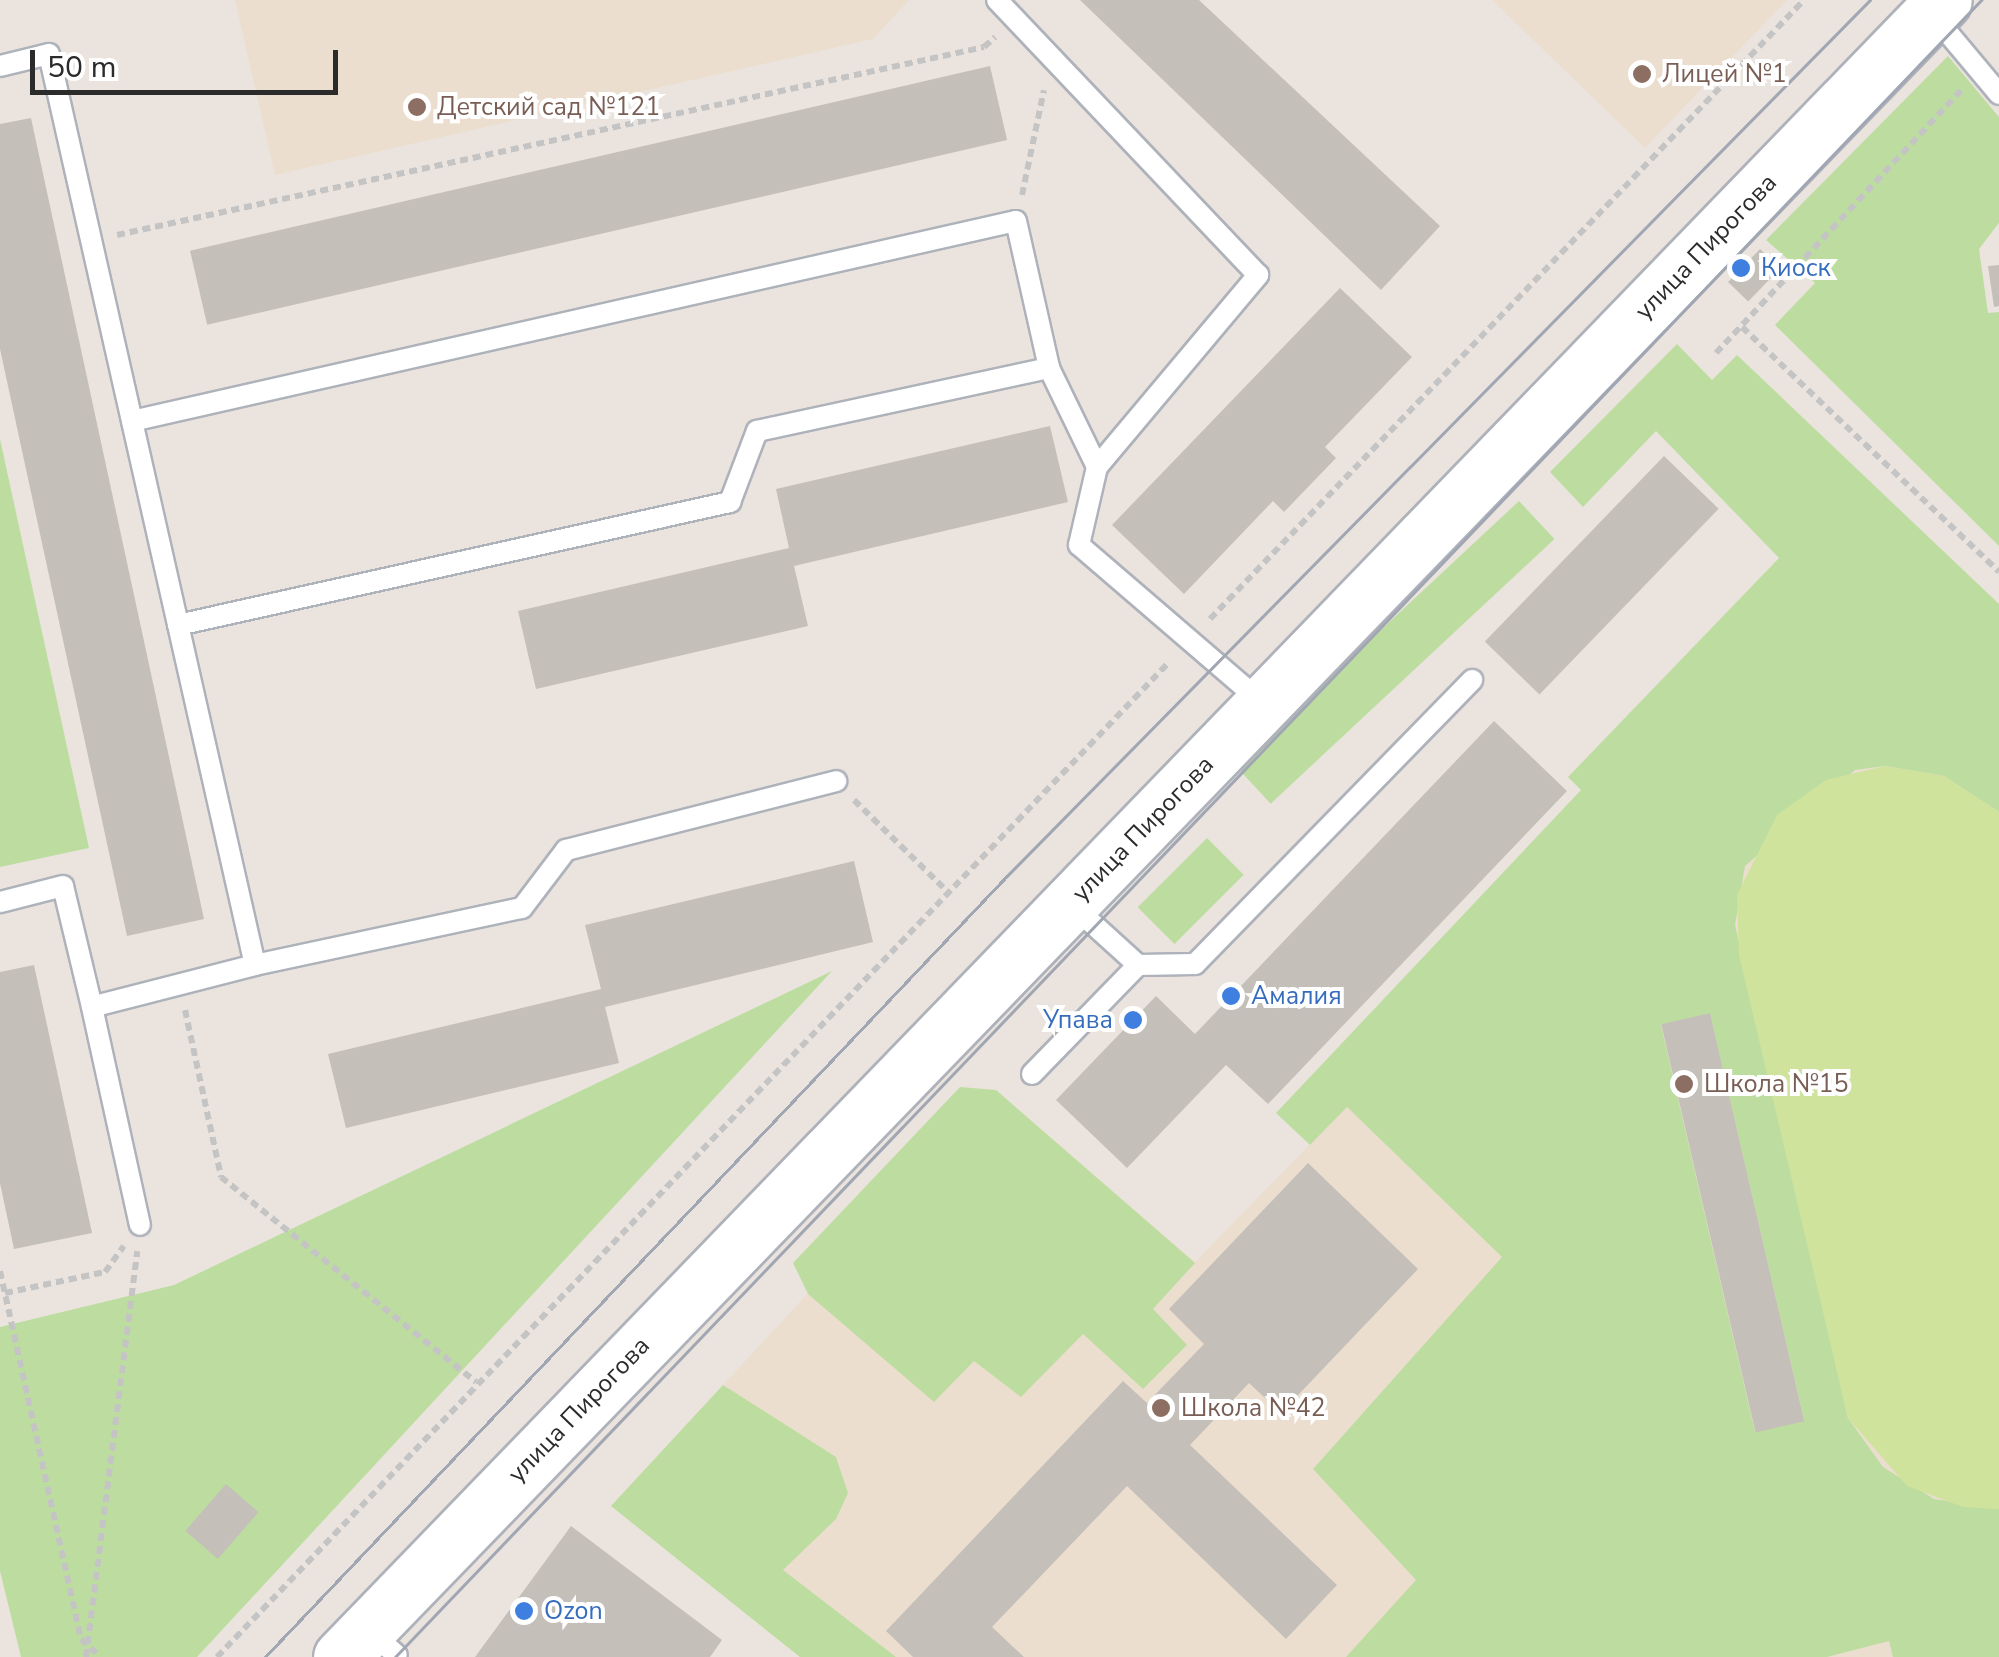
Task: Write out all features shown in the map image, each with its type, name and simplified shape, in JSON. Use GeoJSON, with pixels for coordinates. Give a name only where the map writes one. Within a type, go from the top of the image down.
{"type":"FeatureCollection","features":[{"type":"Feature","properties":{"kind":"main road","name":"улица Пирогова"},"geometry":{"type":"LineString","coordinates":[[368,1647],[1070,904],[1938,6]]}},
{"type":"Feature","properties":{"kind":"lane"},"geometry":{"type":"LineString","coordinates":[[997,0],[1010,21],[1258,275],[1097,467],[1078,544],[1264,704]]}},
{"type":"Feature","properties":{"kind":"lane"},"geometry":{"type":"LineString","coordinates":[[1938,6],[1979,71],[1999,94]]}},
{"type":"Feature","properties":{"kind":"lane"},"geometry":{"type":"LineString","coordinates":[[0,66],[49,54],[255,965]]}},
{"type":"Feature","properties":{"kind":"lane"},"geometry":{"type":"LineString","coordinates":[[132,421],[1016,221],[1049,368],[1097,467]]}},
{"type":"Feature","properties":{"kind":"lane"},"geometry":{"type":"LineString","coordinates":[[178,625],[730,502],[757,432],[1049,368]]}},
{"type":"Feature","properties":{"kind":"lane"},"geometry":{"type":"LineString","coordinates":[[1070,904],[1138,965],[1195,964],[1472,680]]}},
{"type":"Feature","properties":{"kind":"lane"},"geometry":{"type":"LineString","coordinates":[[92,1007],[255,965],[522,908],[566,850],[836,782]]}},
{"type":"Feature","properties":{"kind":"lane"},"geometry":{"type":"LineString","coordinates":[[0,902],[63,886],[140,1225]]}},
{"type":"Feature","properties":{"kind":"lane"},"geometry":{"type":"LineString","coordinates":[[1032,1074],[1138,965]]}},
{"type":"Feature","properties":{"kind":"path"},"geometry":{"type":"LineString","coordinates":[[217,1657],[476,1382],[1804,0]]}},
{"type":"Feature","properties":{"kind":"path"},"geometry":{"type":"LineString","coordinates":[[91,240],[984,47],[1010,21]]}},
{"type":"Feature","properties":{"kind":"path"},"geometry":{"type":"LineString","coordinates":[[1016,221],[1050,62]]}},
{"type":"Feature","properties":{"kind":"path"},"geometry":{"type":"LineString","coordinates":[[1716,353],[1979,71]]}},
{"type":"Feature","properties":{"kind":"path"},"geometry":{"type":"LineString","coordinates":[[1742,327],[1999,572]]}},
{"type":"Feature","properties":{"kind":"path"},"geometry":{"type":"LineString","coordinates":[[836,782],[948,892]]}},
{"type":"Feature","properties":{"kind":"path"},"geometry":{"type":"LineString","coordinates":[[180,984],[220,1177],[476,1382]]}},
{"type":"Feature","properties":{"kind":"path"},"geometry":{"type":"LineString","coordinates":[[5,1293],[105,1272],[140,1225]]}},
{"type":"Feature","properties":{"kind":"path"},"geometry":{"type":"LineString","coordinates":[[89,1653],[140,1225]]}},
{"type":"Feature","properties":{"kind":"path"},"geometry":{"type":"LineString","coordinates":[[0,1271],[81,1639],[89,1653],[100,1657]]}},
{"type":"Feature","properties":{"kind":"shaded area","name":"Детский сад №121"},"geometry":{"type":"Polygon","coordinates":[[[235,0],[909,0],[873,39],[275,175],[235,0]]]}},
{"type":"Feature","properties":{"kind":"shaded area","name":"Лицей №1"},"geometry":{"type":"Polygon","coordinates":[[[1492,0],[1787,0],[1645,148],[1492,0]]]}},
{"type":"Feature","properties":{"kind":"shaded area","name":"Школа №15"},"geometry":{"type":"Polygon","coordinates":[[[1999,604],[1999,1657],[800,1657],[611,1506],[996,1090],[1195,1262],[1797,645],[1999,604]]]}},
{"type":"Feature","properties":{"kind":"green space"},"geometry":{"type":"Polygon","coordinates":[[[1948,56],[1999,117],[1999,223],[1979,249],[1988,313],[1999,312],[1999,546],[1775,325],[1815,283],[1766,240],[1948,56]]]}},
{"type":"Feature","properties":{"kind":"green space"},"geometry":{"type":"Polygon","coordinates":[[[1677,344],[1712,380],[1737,355],[1999,604],[1999,812],[1944,776],[1885,766],[1855,770],[1745,866],[1735,925],[1848,1418],[1883,1467],[1934,1499],[1999,1509],[1999,1657],[1893,1657],[1889,1641],[1827,1657],[1346,1657],[1416,1580],[1313,1469],[1502,1257],[1347,1107],[1310,1145],[1276,1113],[1581,790],[1568,777],[1779,558],[1656,431],[1583,507],[1550,472],[1677,344]],[[1710,1014],[1661,1025],[1755,1432],[1804,1420],[1710,1014]]]}},
{"type":"Feature","properties":{"kind":"green space"},"geometry":{"type":"Polygon","coordinates":[[[0,439],[89,848],[0,867],[0,439]]]}},
{"type":"Feature","properties":{"kind":"green space"},"geometry":{"type":"Polygon","coordinates":[[[1519,501],[1554,539],[1271,804],[1235,766],[1519,501]]]}},
{"type":"Feature","properties":{"kind":"green space"},"geometry":{"type":"Polygon","coordinates":[[[1885,766],[1944,776],[1999,812],[1999,1509],[1963,1507],[1907,1486],[1848,1418],[1739,955],[1737,895],[1777,815],[1826,780],[1885,766]]]}},
{"type":"Feature","properties":{"kind":"green space"},"geometry":{"type":"Polygon","coordinates":[[[1207,838],[1244,875],[1174,944],[1138,907],[1207,838]]]}},
{"type":"Feature","properties":{"kind":"green space"},"geometry":{"type":"Polygon","coordinates":[[[832,971],[197,1657],[21,1657],[0,1571],[0,1327],[174,1285],[832,971]]]}},
{"type":"Feature","properties":{"kind":"green space"},"geometry":{"type":"Polygon","coordinates":[[[960,1087],[996,1090],[1195,1263],[1153,1309],[1187,1345],[1143,1389],[1083,1334],[1021,1397],[974,1361],[934,1402],[808,1294],[793,1263],[960,1087]]]}},
{"type":"Feature","properties":{"kind":"green space"},"geometry":{"type":"Polygon","coordinates":[[[723,1385],[836,1457],[848,1493],[836,1519],[783,1570],[896,1657],[800,1657],[611,1506],[723,1385]]]}},
{"type":"Feature","properties":{"kind":"building"},"geometry":{"type":"Polygon","coordinates":[[[1080,0],[1199,0],[1440,226],[1381,290],[1080,0]]]}},
{"type":"Feature","properties":{"kind":"building"},"geometry":{"type":"Polygon","coordinates":[[[990,66],[1007,140],[207,325],[190,251],[990,66]]]}},
{"type":"Feature","properties":{"kind":"building"},"geometry":{"type":"Polygon","coordinates":[[[31,118],[204,919],[127,936],[0,349],[0,124],[31,118]]]}},
{"type":"Feature","properties":{"kind":"building"},"geometry":{"type":"Polygon","coordinates":[[[1760,249],[1780,268],[1748,302],[1728,282],[1760,249]]]}},
{"type":"Feature","properties":{"kind":"building"},"geometry":{"type":"Polygon","coordinates":[[[1999,265],[1999,306],[1994,307],[1988,266],[1999,265]]]}},
{"type":"Feature","properties":{"kind":"building"},"geometry":{"type":"Polygon","coordinates":[[[1340,288],[1412,357],[1325,447],[1336,458],[1284,512],[1273,501],[1184,594],[1112,525],[1340,288]]]}},
{"type":"Feature","properties":{"kind":"building"},"geometry":{"type":"Polygon","coordinates":[[[1050,426],[1068,502],[794,566],[808,626],[536,689],[518,611],[789,548],[776,489],[1050,426]]]}},
{"type":"Feature","properties":{"kind":"building"},"geometry":{"type":"Polygon","coordinates":[[[1664,456],[1719,509],[1539,694],[1485,642],[1664,456]]]}},
{"type":"Feature","properties":{"kind":"building"},"geometry":{"type":"Polygon","coordinates":[[[1494,721],[1567,791],[1268,1104],[1226,1065],[1127,1168],[1056,1100],[1156,996],[1195,1034],[1494,721]]]}},
{"type":"Feature","properties":{"kind":"building"},"geometry":{"type":"Polygon","coordinates":[[[854,861],[873,942],[605,1007],[619,1063],[346,1128],[328,1054],[601,989],[585,925],[854,861]]]}},
{"type":"Feature","properties":{"kind":"building"},"geometry":{"type":"Polygon","coordinates":[[[34,965],[92,1233],[14,1249],[0,1183],[0,972],[34,965]]]}},
{"type":"Feature","properties":{"kind":"building"},"geometry":{"type":"Polygon","coordinates":[[[1710,1013],[1804,1421],[1756,1433],[1661,1024],[1710,1013]]]}},
{"type":"Feature","properties":{"kind":"building","name":"Школа №42"},"geometry":{"type":"Polygon","coordinates":[[[1308,1163],[1418,1269],[1281,1413],[1249,1383],[1190,1445],[1337,1585],[1286,1639],[1127,1486],[992,1627],[1024,1657],[913,1657],[886,1631],[1123,1381],[1147,1403],[1204,1344],[1169,1309],[1308,1163]]]}},
{"type":"Feature","properties":{"kind":"building"},"geometry":{"type":"Polygon","coordinates":[[[226,1484],[258,1512],[218,1559],[185,1531],[226,1484]]]}},
{"type":"Feature","properties":{"kind":"building"},"geometry":{"type":"Polygon","coordinates":[[[571,1526],[722,1640],[710,1657],[475,1657],[571,1526]]]}},
{"type":"Feature","properties":{"kind":"tram line"},"geometry":{"type":"LineString","coordinates":[[265,1657],[1006,877],[1870,0]]}},
{"type":"Feature","properties":{"kind":"tram line"},"geometry":{"type":"LineString","coordinates":[[395,1657],[1981,0]]}},
{"type":"Feature","properties":{"kind":"place","name":"Лицей №1"},"geometry":{"type":"Point","coordinates":[1642,74]}},
{"type":"Feature","properties":{"kind":"place","name":"Детский сад №121"},"geometry":{"type":"Point","coordinates":[417,107]}},
{"type":"Feature","properties":{"kind":"place","name":"Киоск"},"geometry":{"type":"Point","coordinates":[1741,268]}},
{"type":"Feature","properties":{"kind":"place","name":"Амалия"},"geometry":{"type":"Point","coordinates":[1231,996]}},
{"type":"Feature","properties":{"kind":"place","name":"Упава"},"geometry":{"type":"Point","coordinates":[1133,1020]}},
{"type":"Feature","properties":{"kind":"place","name":"Школа №15"},"geometry":{"type":"Point","coordinates":[1684,1084]}},
{"type":"Feature","properties":{"kind":"place","name":"Школа №42"},"geometry":{"type":"Point","coordinates":[1161,1408]}},
{"type":"Feature","properties":{"kind":"place","name":"Ozon"},"geometry":{"type":"Point","coordinates":[524,1611]}}]}
